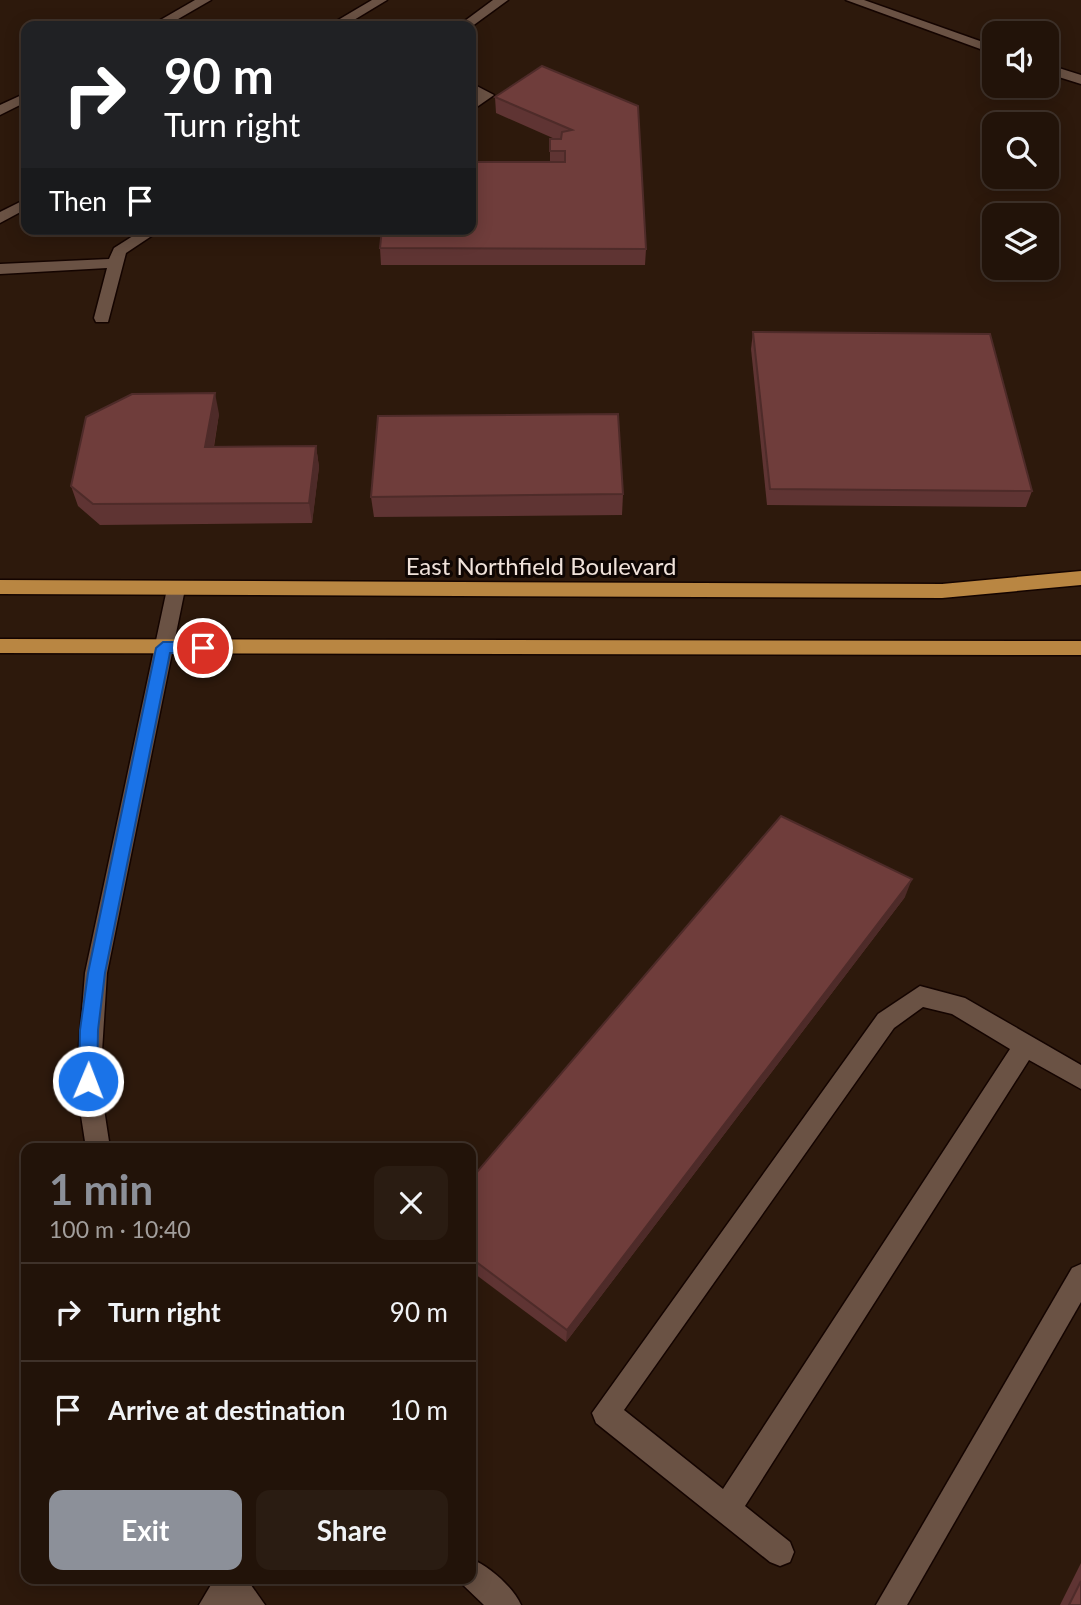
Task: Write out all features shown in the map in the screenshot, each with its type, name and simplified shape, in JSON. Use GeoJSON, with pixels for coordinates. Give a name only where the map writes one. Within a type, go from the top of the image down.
{"type":"FeatureCollection","features":[{"type":"Feature","properties":{"kind":"main road","name":"East Northfield Boulevard"},"geometry":{"type":"LineString","coordinates":[[0,587],[942,591],[1081,578]]}},
{"type":"Feature","properties":{"kind":"main road"},"geometry":{"type":"LineString","coordinates":[[0,646],[1081,648]]}},
{"type":"Feature","properties":{"kind":"street"},"geometry":{"type":"LineString","coordinates":[[166,21],[205,0]]}},
{"type":"Feature","properties":{"kind":"street"},"geometry":{"type":"LineString","coordinates":[[344,21],[381,0]]}},
{"type":"Feature","properties":{"kind":"street"},"geometry":{"type":"LineString","coordinates":[[471,21],[502,0]]}},
{"type":"Feature","properties":{"kind":"street"},"geometry":{"type":"LineString","coordinates":[[852,0],[982,46]]}},
{"type":"Feature","properties":{"kind":"street"},"geometry":{"type":"LineString","coordinates":[[1059,72],[1081,80]]}},
{"type":"Feature","properties":{"kind":"street"},"geometry":{"type":"LineString","coordinates":[[476,90],[487,95],[476,103]]}},
{"type":"Feature","properties":{"kind":"street"},"geometry":{"type":"LineString","coordinates":[[0,111],[21,100]]}},
{"type":"Feature","properties":{"kind":"street"},"geometry":{"type":"LineString","coordinates":[[0,218],[21,206]]}},
{"type":"Feature","properties":{"kind":"street"},"geometry":{"type":"LineString","coordinates":[[102,318],[119,251],[145,235]]}},
{"type":"Feature","properties":{"kind":"street"},"geometry":{"type":"LineString","coordinates":[[0,269],[116,263]]}},
{"type":"Feature","properties":{"kind":"street"},"geometry":{"type":"LineString","coordinates":[[98,1143],[88,1081],[89,1030],[96,973],[176,589]]}},
{"type":"Feature","properties":{"kind":"street"},"geometry":{"type":"LineString","coordinates":[[780,1552],[606,1413],[887,1021],[920,996],[957,1004],[1081,1078]]}},
{"type":"Feature","properties":{"kind":"street"},"geometry":{"type":"LineString","coordinates":[[726,1510],[1026,1045]]}},
{"type":"Feature","properties":{"kind":"street"},"geometry":{"type":"LineString","coordinates":[[891,1605],[1081,1277]]}},
{"type":"Feature","properties":{"kind":"street"},"geometry":{"type":"LineString","coordinates":[[476,1578],[506,1605]]}},
{"type":"Feature","properties":{"kind":"street"},"geometry":{"type":"LineString","coordinates":[[225,1589],[250,1605]]}},
{"type":"Feature","properties":{"kind":"building"},"geometry":{"type":"Polygon","coordinates":[[[542,66],[638,106],[646,249],[380,248],[381,235],[476,235],[476,162],[565,162],[565,151],[550,151],[550,139],[561,139],[562,132],[572,130],[495,97],[542,66]]]}},
{"type":"Feature","properties":{"kind":"building"},"geometry":{"type":"Polygon","coordinates":[[[753,332],[990,334],[1032,491],[770,489],[753,332]]]}},
{"type":"Feature","properties":{"kind":"building"},"geometry":{"type":"Polygon","coordinates":[[[215,393],[205,447],[316,446],[309,503],[93,504],[71,486],[86,417],[132,394],[215,393]]]}},
{"type":"Feature","properties":{"kind":"building"},"geometry":{"type":"Polygon","coordinates":[[[618,414],[623,494],[371,497],[378,416],[618,414]]]}},
{"type":"Feature","properties":{"kind":"building"},"geometry":{"type":"Polygon","coordinates":[[[781,816],[912,879],[567,1330],[476,1262],[476,1173],[781,816]]]}},
{"type":"Feature","properties":{"kind":"building"},"geometry":{"type":"Polygon","coordinates":[[[1081,1581],[1081,1605],[1069,1605],[1081,1581]]]}},
{"type":"Feature","properties":{"kind":"route"},"geometry":{"type":"LineString","coordinates":[[88,1081],[89,1030],[96,973],[163,648],[203,648]]}}]}
